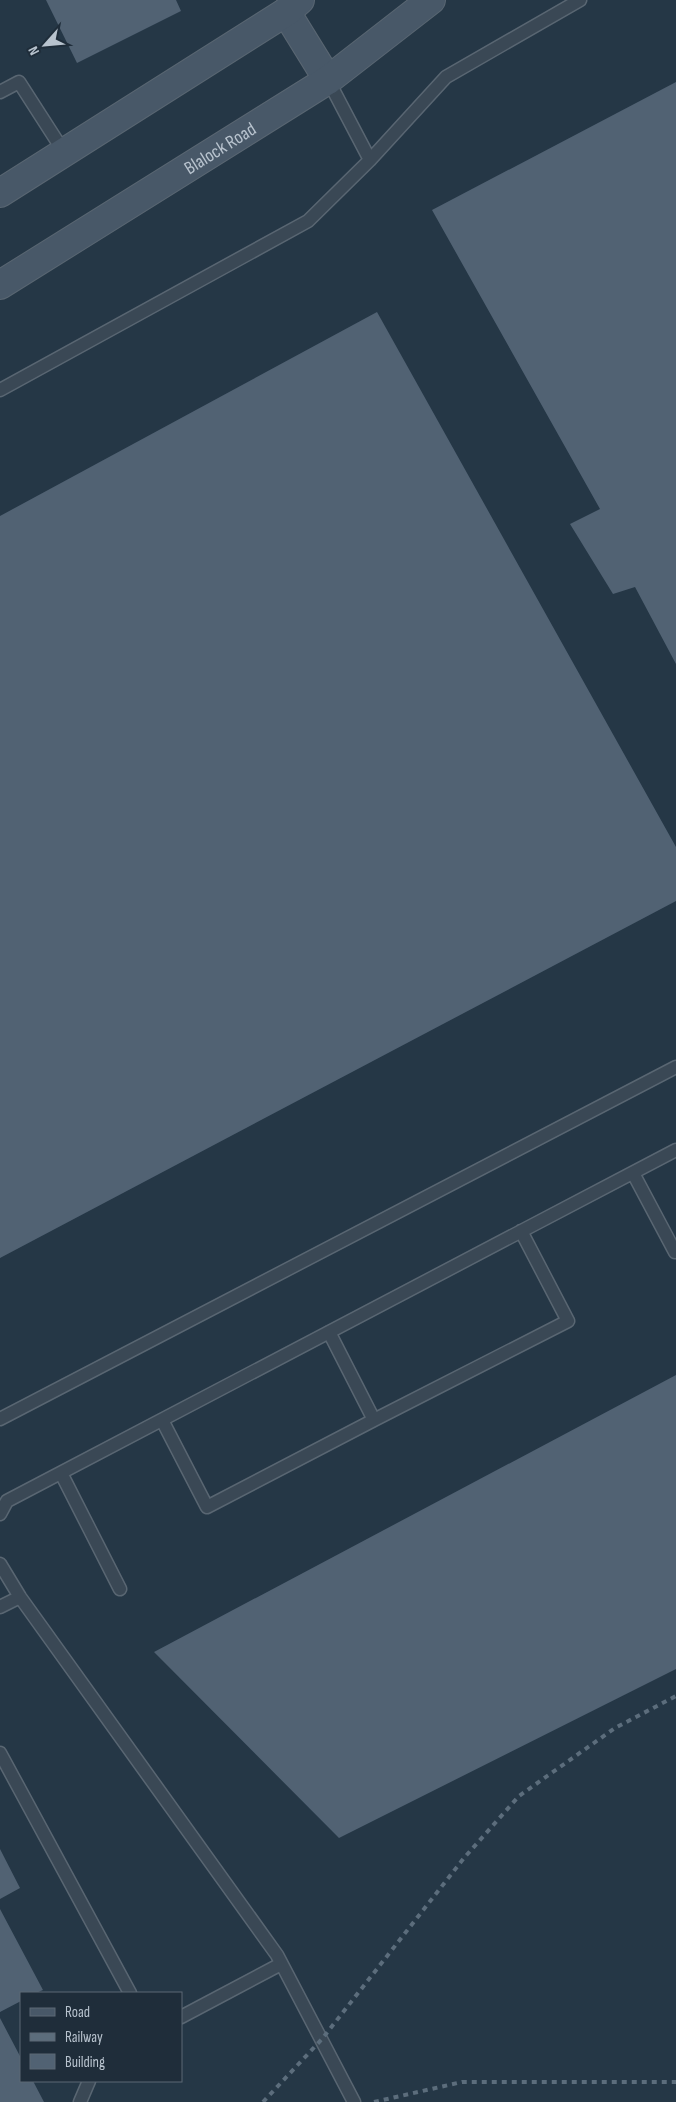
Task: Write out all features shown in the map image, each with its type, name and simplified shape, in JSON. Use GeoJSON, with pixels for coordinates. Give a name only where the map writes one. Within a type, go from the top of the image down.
{"type":"FeatureCollection","features":[{"type":"Feature","properties":{"kind":"main road","name":"Blalock Road"},"geometry":{"type":"LineString","coordinates":[[0,285],[328,80],[431,0]]}},
{"type":"Feature","properties":{"kind":"main road"},"geometry":{"type":"LineString","coordinates":[[0,193],[293,6],[328,80]]}},
{"type":"Feature","properties":{"kind":"lane"},"geometry":{"type":"LineString","coordinates":[[0,390],[308,221],[370,160],[446,77],[580,0]]}},
{"type":"Feature","properties":{"kind":"lane"},"geometry":{"type":"LineString","coordinates":[[328,80],[370,160]]}},
{"type":"Feature","properties":{"kind":"lane"},"geometry":{"type":"LineString","coordinates":[[0,92],[19,82],[64,152]]}},
{"type":"Feature","properties":{"kind":"lane"},"geometry":{"type":"LineString","coordinates":[[0,1419],[676,1067]]}},
{"type":"Feature","properties":{"kind":"lane"},"geometry":{"type":"LineString","coordinates":[[0,1514],[7,1501],[676,1150]]}},
{"type":"Feature","properties":{"kind":"lane"},"geometry":{"type":"LineString","coordinates":[[633,1173],[676,1252]]}},
{"type":"Feature","properties":{"kind":"lane"},"geometry":{"type":"LineString","coordinates":[[162,1420],[207,1506],[568,1321],[521,1231]]}},
{"type":"Feature","properties":{"kind":"lane"},"geometry":{"type":"LineString","coordinates":[[329,1332],[374,1420]]}},
{"type":"Feature","properties":{"kind":"lane"},"geometry":{"type":"LineString","coordinates":[[61,1473],[120,1589]]}},
{"type":"Feature","properties":{"kind":"lane"},"geometry":{"type":"LineString","coordinates":[[0,1564],[20,1597],[277,1954],[354,2102]]}},
{"type":"Feature","properties":{"kind":"lane"},"geometry":{"type":"LineString","coordinates":[[0,1608],[20,1597]]}},
{"type":"Feature","properties":{"kind":"lane"},"geometry":{"type":"LineString","coordinates":[[0,1753],[129,1992]]}},
{"type":"Feature","properties":{"kind":"lane"},"geometry":{"type":"LineString","coordinates":[[182,2016],[281,1964]]}},
{"type":"Feature","properties":{"kind":"lane"},"geometry":{"type":"LineString","coordinates":[[80,2102],[88,2082]]}},
{"type":"Feature","properties":{"kind":"building"},"geometry":{"type":"Polygon","coordinates":[[[46,0],[176,0],[181,11],[77,63],[46,0]]]}},
{"type":"Feature","properties":{"kind":"building"},"geometry":{"type":"Polygon","coordinates":[[[676,82],[676,664],[635,587],[613,594],[570,524],[600,509],[432,210],[676,82]]]}},
{"type":"Feature","properties":{"kind":"building"},"geometry":{"type":"Polygon","coordinates":[[[377,312],[676,847],[676,901],[0,1258],[0,516],[377,312]]]}},
{"type":"Feature","properties":{"kind":"building"},"geometry":{"type":"Polygon","coordinates":[[[676,1375],[676,1669],[339,1838],[154,1652],[676,1375]]]}},
{"type":"Feature","properties":{"kind":"building"},"geometry":{"type":"Polygon","coordinates":[[[0,1849],[20,1888],[0,1899],[0,1849]]]}},
{"type":"Feature","properties":{"kind":"building"},"geometry":{"type":"Polygon","coordinates":[[[0,1909],[43,1990],[38,1992],[20,1992],[20,2002],[0,2012],[0,1909]]]}},
{"type":"Feature","properties":{"kind":"building"},"geometry":{"type":"Polygon","coordinates":[[[0,2018],[20,2056],[20,2082],[34,2082],[44,2102],[0,2102],[0,2018]]]}},
{"type":"Feature","properties":{"kind":"railway"},"geometry":{"type":"LineString","coordinates":[[263,2102],[322,2039],[464,1858],[519,1796],[615,1728],[676,1696]]}},
{"type":"Feature","properties":{"kind":"railway"},"geometry":{"type":"LineString","coordinates":[[374,2102],[462,2082],[676,2082]]}}]}
